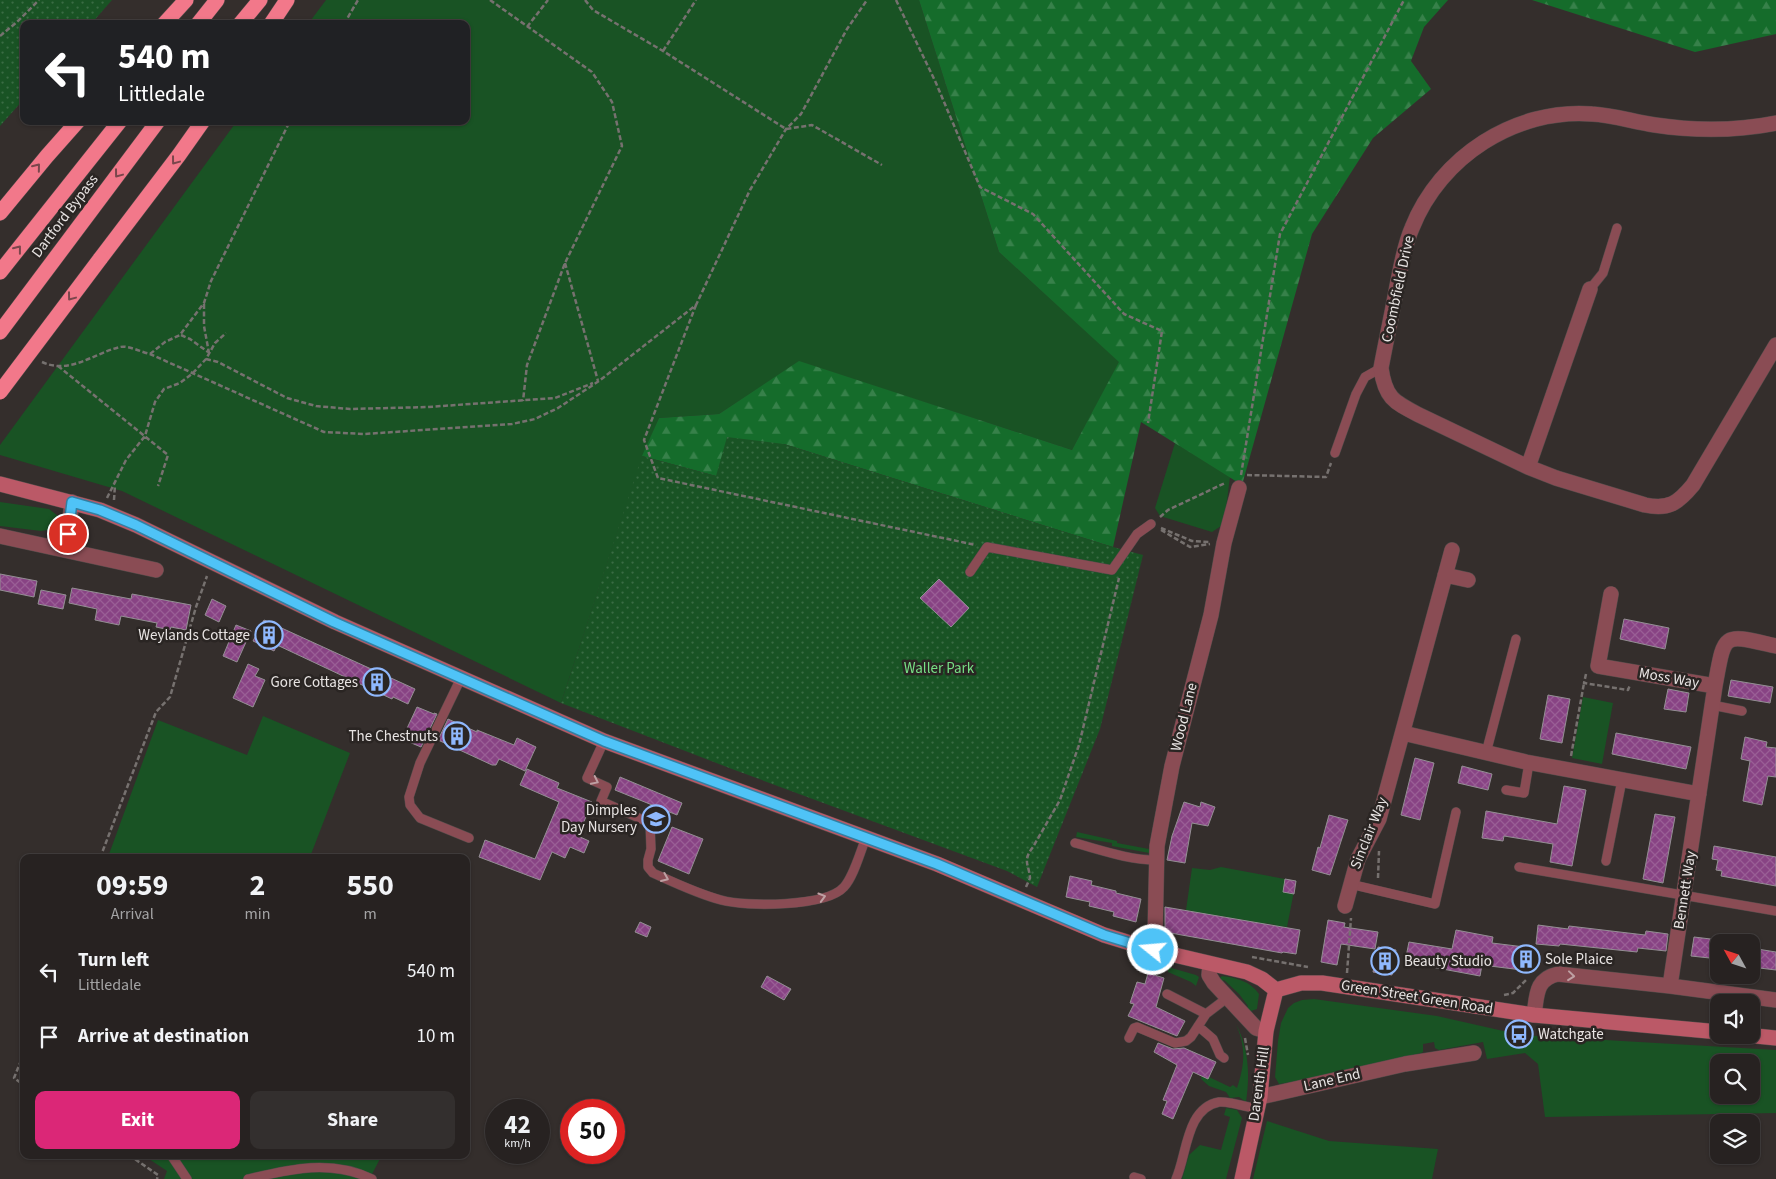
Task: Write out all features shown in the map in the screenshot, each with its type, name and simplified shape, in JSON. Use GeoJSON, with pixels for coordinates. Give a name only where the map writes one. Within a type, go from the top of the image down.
{"type":"FeatureCollection","features":[{"type":"Feature","properties":{"kind":"highway"},"geometry":{"type":"LineString","coordinates":[[168,20],[186,0]]}},
{"type":"Feature","properties":{"kind":"highway"},"geometry":{"type":"LineString","coordinates":[[201,20],[216,0]]}},
{"type":"Feature","properties":{"kind":"highway"},"geometry":{"type":"LineString","coordinates":[[243,20],[260,0]]}},
{"type":"Feature","properties":{"kind":"highway"},"geometry":{"type":"LineString","coordinates":[[274,20],[287,0]]}},
{"type":"Feature","properties":{"kind":"highway"},"geometry":{"type":"LineString","coordinates":[[3,209],[75,125]]}},
{"type":"Feature","properties":{"kind":"highway","name":"Dartford Bypass"},"geometry":{"type":"LineString","coordinates":[[0,272],[117,125]]}},
{"type":"Feature","properties":{"kind":"highway","name":"Dartford Bypass"},"geometry":{"type":"LineString","coordinates":[[0,332],[155,125]]}},
{"type":"Feature","properties":{"kind":"highway"},"geometry":{"type":"LineString","coordinates":[[0,392],[179,156],[200,125]]}},
{"type":"Feature","properties":{"kind":"main road"},"geometry":{"type":"LineString","coordinates":[[0,484],[100,510],[174,542],[212,563],[334,622],[604,741],[937,864],[1104,935],[1153,950],[1247,972],[1262,979],[1276,990]]}},
{"type":"Feature","properties":{"kind":"main road","name":"Green Street Green Road"},"geometry":{"type":"LineString","coordinates":[[1276,990],[1302,983],[1322,983],[1534,1015],[1710,1031]]}},
{"type":"Feature","properties":{"kind":"main road","name":"Darenth Hill"},"geometry":{"type":"LineString","coordinates":[[1242,1179],[1258,1103],[1266,1031],[1276,990]]}},
{"type":"Feature","properties":{"kind":"main road"},"geometry":{"type":"LineString","coordinates":[[1760,1036],[1776,1038]]}},
{"type":"Feature","properties":{"kind":"street","name":"Coombfield Drive"},"geometry":{"type":"LineString","coordinates":[[1776,123],[1724,130],[1692,129],[1656,125],[1608,115],[1568,114],[1542,117],[1512,127],[1486,140],[1464,155],[1443,175],[1426,199],[1411,228],[1403,257],[1381,368],[1383,384],[1392,399],[1403,407],[1528,467],[1556,478],[1659,508],[1672,504],[1684,497],[1694,485],[1776,345]]}},
{"type":"Feature","properties":{"kind":"street"},"geometry":{"type":"LineString","coordinates":[[1528,467],[1590,289]]}},
{"type":"Feature","properties":{"kind":"street","name":"Wood Lane"},"geometry":{"type":"LineString","coordinates":[[1153,950],[1157,846],[1172,766],[1211,615],[1235,481]]}},
{"type":"Feature","properties":{"kind":"street"},"geometry":{"type":"LineString","coordinates":[[66,550],[72,502]]}},
{"type":"Feature","properties":{"kind":"street"},"geometry":{"type":"LineString","coordinates":[[0,536],[156,570]]}},
{"type":"Feature","properties":{"kind":"street","name":"Sinclair Way"},"geometry":{"type":"LineString","coordinates":[[1345,906],[1358,859],[1379,819],[1452,550]]}},
{"type":"Feature","properties":{"kind":"street"},"geometry":{"type":"LineString","coordinates":[[1445,575],[1468,580]]}},
{"type":"Feature","properties":{"kind":"street","name":"Moss Way"},"geometry":{"type":"LineString","coordinates":[[1610,594],[1598,666],[1715,686],[1722,649],[1726,642],[1732,638],[1776,646]]}},
{"type":"Feature","properties":{"kind":"street","name":"Bennett Way"},"geometry":{"type":"LineString","coordinates":[[1670,986],[1715,686]]}},
{"type":"Feature","properties":{"kind":"street"},"geometry":{"type":"LineString","coordinates":[[1403,733],[1528,762],[1699,794]]}},
{"type":"Feature","properties":{"kind":"street"},"geometry":{"type":"LineString","coordinates":[[1210,964],[1210,978],[1257,1029],[1266,1031]]}},
{"type":"Feature","properties":{"kind":"street"},"geometry":{"type":"LineString","coordinates":[[1534,1015],[1537,990],[1541,983],[1549,976],[1558,974],[1776,1000]]}},
{"type":"Feature","properties":{"kind":"street","name":"Lane End"},"geometry":{"type":"LineString","coordinates":[[1258,1103],[1404,1064],[1474,1053]]}},
{"type":"Feature","properties":{"kind":"lane"},"geometry":{"type":"LineString","coordinates":[[1590,289],[1603,274],[1617,228]]}},
{"type":"Feature","properties":{"kind":"lane"},"geometry":{"type":"LineString","coordinates":[[1335,453],[1356,394],[1365,377],[1381,368]]}},
{"type":"Feature","properties":{"kind":"lane"},"geometry":{"type":"LineString","coordinates":[[970,572],[987,547],[1112,570],[1137,534],[1150,524]]}},
{"type":"Feature","properties":{"kind":"lane"},"geometry":{"type":"LineString","coordinates":[[1486,753],[1516,640]]}},
{"type":"Feature","properties":{"kind":"lane"},"geometry":{"type":"LineString","coordinates":[[460,678],[420,763],[409,797],[410,805],[420,818],[469,838]]}},
{"type":"Feature","properties":{"kind":"lane"},"geometry":{"type":"LineString","coordinates":[[1712,705],[1742,711]]}},
{"type":"Feature","properties":{"kind":"lane"},"geometry":{"type":"LineString","coordinates":[[604,741],[587,778],[607,787],[601,801],[650,823],[651,849],[648,868],[653,873],[720,900],[737,904],[771,905],[826,898],[844,888],[854,870],[866,838]]}},
{"type":"Feature","properties":{"kind":"lane"},"geometry":{"type":"LineString","coordinates":[[1506,790],[1524,793],[1528,762]]}},
{"type":"Feature","properties":{"kind":"lane"},"geometry":{"type":"LineString","coordinates":[[1606,862],[1622,780]]}},
{"type":"Feature","properties":{"kind":"lane"},"geometry":{"type":"LineString","coordinates":[[1350,884],[1435,904],[1456,812]]}},
{"type":"Feature","properties":{"kind":"lane"},"geometry":{"type":"LineString","coordinates":[[1075,843],[1143,860],[1156,860]]}},
{"type":"Feature","properties":{"kind":"lane"},"geometry":{"type":"LineString","coordinates":[[1519,867],[1776,911]]}},
{"type":"Feature","properties":{"kind":"lane"},"geometry":{"type":"LineString","coordinates":[[1167,994],[1206,1014]]}},
{"type":"Feature","properties":{"kind":"lane"},"geometry":{"type":"LineString","coordinates":[[1129,1038],[1134,1028],[1137,1027],[1177,1043],[1189,1039],[1206,1014],[1227,998]]}},
{"type":"Feature","properties":{"kind":"lane"},"geometry":{"type":"LineString","coordinates":[[1198,1026],[1213,1039],[1220,1055],[1224,1058]]}},
{"type":"Feature","properties":{"kind":"lane"},"geometry":{"type":"LineString","coordinates":[[1176,1179],[1180,1172],[1187,1137],[1203,1109],[1222,1102],[1258,1103]]}},
{"type":"Feature","properties":{"kind":"lane"},"geometry":{"type":"LineString","coordinates":[[174,1159],[187,1179]]}},
{"type":"Feature","properties":{"kind":"lane"},"geometry":{"type":"LineString","coordinates":[[248,1179],[296,1168],[337,1168],[372,1179]]}},
{"type":"Feature","properties":{"kind":"path"},"geometry":{"type":"LineString","coordinates":[[0,36],[39,0]]}},
{"type":"Feature","properties":{"kind":"path"},"geometry":{"type":"LineString","coordinates":[[346,20],[358,0]]}},
{"type":"Feature","properties":{"kind":"path"},"geometry":{"type":"LineString","coordinates":[[490,0],[592,72],[612,102],[622,146],[565,263],[527,365],[523,401]]}},
{"type":"Feature","properties":{"kind":"path"},"geometry":{"type":"LineString","coordinates":[[527,27],[548,0]]}},
{"type":"Feature","properties":{"kind":"path"},"geometry":{"type":"LineString","coordinates":[[586,0],[593,10],[663,51],[786,129],[812,125],[882,165]]}},
{"type":"Feature","properties":{"kind":"path"},"geometry":{"type":"LineString","coordinates":[[663,51],[696,0]]}},
{"type":"Feature","properties":{"kind":"path"},"geometry":{"type":"LineString","coordinates":[[867,0],[847,29],[800,114],[786,129],[750,190],[696,305],[644,440],[658,478],[987,547]]}},
{"type":"Feature","properties":{"kind":"path"},"geometry":{"type":"LineString","coordinates":[[896,0],[936,83],[980,187],[1034,214],[1124,314],[1162,331],[1148,423]]}},
{"type":"Feature","properties":{"kind":"path"},"geometry":{"type":"LineString","coordinates":[[1235,481],[1280,234],[1404,0]]}},
{"type":"Feature","properties":{"kind":"path"},"geometry":{"type":"LineString","coordinates":[[209,353],[204,326],[204,303],[211,281],[288,125]]}},
{"type":"Feature","properties":{"kind":"path"},"geometry":{"type":"LineString","coordinates":[[565,263],[599,381]]}},
{"type":"Feature","properties":{"kind":"path"},"geometry":{"type":"LineString","coordinates":[[150,354],[165,342],[180,335],[204,303]]}},
{"type":"Feature","properties":{"kind":"path"},"geometry":{"type":"LineString","coordinates":[[42,362],[58,366],[81,363],[122,346],[150,354],[324,432],[364,434],[512,424],[535,419],[558,408],[599,381],[696,305]]}},
{"type":"Feature","properties":{"kind":"path"},"geometry":{"type":"LineString","coordinates":[[100,510],[126,460],[145,436],[155,402],[164,389],[180,383],[192,374],[206,359],[215,343],[226,333]]}},
{"type":"Feature","properties":{"kind":"path"},"geometry":{"type":"LineString","coordinates":[[180,335],[190,339],[209,353]]}},
{"type":"Feature","properties":{"kind":"path"},"geometry":{"type":"LineString","coordinates":[[206,359],[218,362],[286,398],[316,406],[350,409],[555,398],[599,381]]}},
{"type":"Feature","properties":{"kind":"path"},"geometry":{"type":"LineString","coordinates":[[58,366],[168,455],[158,486]]}},
{"type":"Feature","properties":{"kind":"path"},"geometry":{"type":"LineString","coordinates":[[1150,524],[1168,510],[1235,481],[1326,477],[1335,453]]}},
{"type":"Feature","properties":{"kind":"path"},"geometry":{"type":"LineString","coordinates":[[1150,524],[1190,547],[1224,543]]}},
{"type":"Feature","properties":{"kind":"path"},"geometry":{"type":"LineString","coordinates":[[1150,524],[1192,542],[1224,543]]}},
{"type":"Feature","properties":{"kind":"path"},"geometry":{"type":"LineString","coordinates":[[102,854],[156,712],[170,698],[196,607],[212,563]]}},
{"type":"Feature","properties":{"kind":"path"},"geometry":{"type":"LineString","coordinates":[[1028,883],[1030,875],[1027,866],[1028,853],[1060,800],[1079,745],[1120,575],[1112,570]]}},
{"type":"Feature","properties":{"kind":"path"},"geometry":{"type":"LineString","coordinates":[[1570,760],[1584,683]]}},
{"type":"Feature","properties":{"kind":"path"},"geometry":{"type":"LineString","coordinates":[[1245,1038],[1248,1061]]}},
{"type":"Feature","properties":{"kind":"path"},"geometry":{"type":"LineString","coordinates":[[20,1063],[14,1078],[20,1082]]}},
{"type":"Feature","properties":{"kind":"path"},"geometry":{"type":"LineString","coordinates":[[135,1159],[158,1175],[157,1179]]}},
{"type":"Feature","properties":{"kind":"green space"},"geometry":{"type":"Polygon","coordinates":[[[0,0],[112,0],[94,20],[20,20],[20,104],[0,126],[0,0]]]}},
{"type":"Feature","properties":{"kind":"green space"},"geometry":{"type":"Polygon","coordinates":[[[326,0],[919,0],[999,252],[1120,362],[1072,450],[799,362],[719,414],[659,418],[641,461],[561,703],[122,491],[0,455],[0,445],[234,125],[470,125],[470,20],[311,20],[326,0]]]}},
{"type":"Feature","properties":{"kind":"green space"},"geometry":{"type":"Polygon","coordinates":[[[919,0],[1448,0],[1424,27],[1411,61],[1431,89],[1373,138],[1312,234],[1242,485],[1141,422],[1113,547],[784,444],[716,476],[642,456],[659,418],[719,414],[799,361],[1072,450],[1119,362],[999,252],[919,0]]]}},
{"type":"Feature","properties":{"kind":"green space"},"geometry":{"type":"Polygon","coordinates":[[[1532,0],[1776,0],[1776,34],[1695,52],[1532,0]]]}},
{"type":"Feature","properties":{"kind":"green space","name":"Waller Park"},"geometry":{"type":"Polygon","coordinates":[[[727,437],[784,444],[1143,555],[1100,729],[1037,887],[1007,871],[561,703],[642,456],[716,476],[727,437]]]}},
{"type":"Feature","properties":{"kind":"green space"},"geometry":{"type":"Polygon","coordinates":[[[1175,443],[1230,477],[1225,516],[1221,526],[1212,532],[1160,516],[1155,508],[1175,443]]]}},
{"type":"Feature","properties":{"kind":"green space"},"geometry":{"type":"Polygon","coordinates":[[[0,502],[49,509],[58,516],[55,529],[41,531],[0,526],[0,502]]]}},
{"type":"Feature","properties":{"kind":"green space"},"geometry":{"type":"Polygon","coordinates":[[[1583,697],[1613,703],[1602,764],[1572,758],[1583,697]]]}},
{"type":"Feature","properties":{"kind":"green space"},"geometry":{"type":"Polygon","coordinates":[[[263,716],[350,753],[311,854],[109,854],[158,720],[247,755],[263,716]]]}},
{"type":"Feature","properties":{"kind":"green space"},"geometry":{"type":"Polygon","coordinates":[[[1077,832],[1117,841],[1117,843],[1149,849],[1149,853],[1112,846],[1112,843],[1076,837],[1077,832]]]}},
{"type":"Feature","properties":{"kind":"green space"},"geometry":{"type":"Polygon","coordinates":[[[1221,867],[1296,881],[1287,927],[1280,926],[1279,932],[1275,931],[1276,925],[1265,923],[1264,929],[1260,929],[1261,923],[1250,921],[1248,927],[1244,926],[1245,920],[1231,918],[1230,924],[1226,923],[1227,917],[1215,915],[1214,921],[1211,920],[1212,915],[1197,912],[1192,917],[1193,911],[1186,910],[1192,868],[1210,870],[1221,867]]]}},
{"type":"Feature","properties":{"kind":"green space"},"geometry":{"type":"Polygon","coordinates":[[[1168,967],[1199,977],[1196,986],[1168,972],[1168,967]]]}},
{"type":"Feature","properties":{"kind":"green space"},"geometry":{"type":"Polygon","coordinates":[[[1222,976],[1243,981],[1252,986],[1259,994],[1257,1009],[1251,1011],[1246,1009],[1248,1006],[1239,994],[1224,980],[1220,983],[1219,979],[1222,976]]]}},
{"type":"Feature","properties":{"kind":"green space"},"geometry":{"type":"Polygon","coordinates":[[[1314,999],[1437,1016],[1521,1035],[1776,1050],[1776,1113],[1545,1117],[1538,1064],[1525,1053],[1487,1059],[1483,1042],[1439,1050],[1435,1048],[1434,1042],[1423,1044],[1423,1052],[1421,1053],[1309,1079],[1279,1084],[1275,1077],[1281,1023],[1288,1008],[1294,1003],[1314,999]]]}},
{"type":"Feature","properties":{"kind":"green space"},"geometry":{"type":"Polygon","coordinates":[[[1236,1024],[1246,1053],[1248,1082],[1246,1102],[1239,1097],[1230,1098],[1226,1092],[1209,1086],[1201,1079],[1202,1076],[1208,1079],[1209,1077],[1230,1087],[1233,1085],[1237,1088],[1242,1071],[1243,1048],[1236,1024]]]}},
{"type":"Feature","properties":{"kind":"green space"},"geometry":{"type":"Polygon","coordinates":[[[1226,1108],[1237,1110],[1242,1118],[1226,1179],[1182,1179],[1189,1155],[1200,1145],[1221,1150],[1230,1117],[1224,1115],[1226,1108]]]}},
{"type":"Feature","properties":{"kind":"green space"},"geometry":{"type":"Polygon","coordinates":[[[1267,1121],[1329,1141],[1438,1149],[1432,1179],[1253,1179],[1267,1121]]]}},
{"type":"Feature","properties":{"kind":"green space"},"geometry":{"type":"Polygon","coordinates":[[[149,1159],[380,1159],[371,1176],[378,1179],[164,1179],[167,1171],[149,1159]]]}},
{"type":"Feature","properties":{"kind":"building"},"geometry":{"type":"Polygon","coordinates":[[[0,574],[37,581],[34,597],[0,590],[0,574]]]}},
{"type":"Feature","properties":{"kind":"building"},"geometry":{"type":"Polygon","coordinates":[[[939,579],[969,608],[951,627],[920,598],[939,579]]]}},
{"type":"Feature","properties":{"kind":"building"},"geometry":{"type":"Polygon","coordinates":[[[72,588],[131,599],[132,594],[191,605],[186,630],[171,627],[170,630],[156,627],[157,623],[121,616],[119,625],[95,620],[97,609],[69,603],[72,588]]]}},
{"type":"Feature","properties":{"kind":"building"},"geometry":{"type":"Polygon","coordinates":[[[41,590],[66,595],[63,609],[38,604],[41,590]]]}},
{"type":"Feature","properties":{"kind":"building"},"geometry":{"type":"Polygon","coordinates":[[[212,599],[226,606],[219,622],[205,615],[212,599]]]}},
{"type":"Feature","properties":{"kind":"building"},"geometry":{"type":"Polygon","coordinates":[[[1624,619],[1669,628],[1665,649],[1620,639],[1624,619]]]}},
{"type":"Feature","properties":{"kind":"building"},"geometry":{"type":"Polygon","coordinates":[[[264,620],[415,689],[408,704],[393,697],[392,699],[277,645],[274,651],[253,641],[264,620]]]}},
{"type":"Feature","properties":{"kind":"building"},"geometry":{"type":"Polygon","coordinates":[[[236,625],[251,631],[237,662],[223,656],[236,625]]]}},
{"type":"Feature","properties":{"kind":"building"},"geometry":{"type":"Polygon","coordinates":[[[248,664],[259,669],[255,676],[265,680],[253,707],[233,698],[248,664]]]}},
{"type":"Feature","properties":{"kind":"building"},"geometry":{"type":"Polygon","coordinates":[[[1731,680],[1773,687],[1770,703],[1728,696],[1731,680]]]}},
{"type":"Feature","properties":{"kind":"building"},"geometry":{"type":"Polygon","coordinates":[[[1668,689],[1689,693],[1686,712],[1664,709],[1668,689]]]}},
{"type":"Feature","properties":{"kind":"building"},"geometry":{"type":"Polygon","coordinates":[[[1548,695],[1570,699],[1562,743],[1540,739],[1548,695]]]}},
{"type":"Feature","properties":{"kind":"building"},"geometry":{"type":"Polygon","coordinates":[[[417,707],[437,714],[421,747],[402,739],[417,707]]]}},
{"type":"Feature","properties":{"kind":"building"},"geometry":{"type":"Polygon","coordinates":[[[448,719],[514,745],[517,738],[536,747],[525,771],[499,759],[496,765],[492,765],[438,740],[448,719]]]}},
{"type":"Feature","properties":{"kind":"building"},"geometry":{"type":"Polygon","coordinates":[[[1616,733],[1691,747],[1686,769],[1612,754],[1616,733]]]}},
{"type":"Feature","properties":{"kind":"building"},"geometry":{"type":"Polygon","coordinates":[[[1745,737],[1767,742],[1766,747],[1776,748],[1776,777],[1768,776],[1762,805],[1743,801],[1750,761],[1741,759],[1745,737]]]}},
{"type":"Feature","properties":{"kind":"building"},"geometry":{"type":"Polygon","coordinates":[[[1415,758],[1434,763],[1420,820],[1401,815],[1415,758]]]}},
{"type":"Feature","properties":{"kind":"building"},"geometry":{"type":"Polygon","coordinates":[[[1462,766],[1492,774],[1488,790],[1458,783],[1462,766]]]}},
{"type":"Feature","properties":{"kind":"building"},"geometry":{"type":"Polygon","coordinates":[[[527,769],[559,783],[557,788],[592,802],[578,836],[589,841],[584,853],[570,847],[565,858],[552,852],[540,880],[479,857],[485,840],[535,859],[559,802],[520,785],[527,769]]]}},
{"type":"Feature","properties":{"kind":"building"},"geometry":{"type":"Polygon","coordinates":[[[620,777],[682,803],[677,815],[615,790],[620,777]]]}},
{"type":"Feature","properties":{"kind":"building"},"geometry":{"type":"Polygon","coordinates":[[[1564,786],[1586,790],[1572,866],[1550,862],[1553,844],[1504,836],[1503,841],[1482,838],[1486,811],[1557,824],[1564,786]]]}},
{"type":"Feature","properties":{"kind":"building"},"geometry":{"type":"Polygon","coordinates":[[[1184,802],[1200,807],[1201,802],[1215,807],[1208,826],[1192,823],[1185,863],[1167,860],[1172,836],[1184,802]]]}},
{"type":"Feature","properties":{"kind":"building"},"geometry":{"type":"Polygon","coordinates":[[[1655,814],[1675,817],[1663,883],[1643,879],[1655,814]]]}},
{"type":"Feature","properties":{"kind":"building"},"geometry":{"type":"Polygon","coordinates":[[[1329,815],[1348,820],[1330,875],[1312,870],[1329,815]]]}},
{"type":"Feature","properties":{"kind":"building"},"geometry":{"type":"Polygon","coordinates":[[[672,827],[703,839],[689,874],[658,861],[672,827]]]}},
{"type":"Feature","properties":{"kind":"building"},"geometry":{"type":"Polygon","coordinates":[[[1714,846],[1776,857],[1776,886],[1721,876],[1722,871],[1716,870],[1718,860],[1712,859],[1714,846]]]}},
{"type":"Feature","properties":{"kind":"building"},"geometry":{"type":"Polygon","coordinates":[[[1070,876],[1092,881],[1091,885],[1141,899],[1136,922],[1113,916],[1114,912],[1089,906],[1090,902],[1066,897],[1070,876]]]}},
{"type":"Feature","properties":{"kind":"building"},"geometry":{"type":"Polygon","coordinates":[[[1285,879],[1296,881],[1294,894],[1283,892],[1285,879]]]}},
{"type":"Feature","properties":{"kind":"building"},"geometry":{"type":"Polygon","coordinates":[[[1165,907],[1300,930],[1296,954],[1165,932],[1165,907]]]}},
{"type":"Feature","properties":{"kind":"building"},"geometry":{"type":"Polygon","coordinates":[[[1328,920],[1345,923],[1344,927],[1378,932],[1375,949],[1341,944],[1337,965],[1321,962],[1328,920]]]}},
{"type":"Feature","properties":{"kind":"building"},"geometry":{"type":"Polygon","coordinates":[[[640,922],[651,927],[647,937],[635,932],[640,922]]]}},
{"type":"Feature","properties":{"kind":"building"},"geometry":{"type":"Polygon","coordinates":[[[1538,925],[1568,929],[1569,926],[1645,935],[1646,931],[1668,934],[1666,951],[1638,948],[1637,952],[1560,944],[1559,946],[1536,944],[1538,925]]]}},
{"type":"Feature","properties":{"kind":"building"},"geometry":{"type":"Polygon","coordinates":[[[1456,930],[1493,937],[1492,943],[1533,948],[1530,971],[1482,965],[1480,976],[1405,962],[1409,942],[1452,949],[1456,930]]]}},
{"type":"Feature","properties":{"kind":"building"},"geometry":{"type":"Polygon","coordinates":[[[1694,937],[1710,939],[1710,958],[1691,956],[1694,937]]]}},
{"type":"Feature","properties":{"kind":"building","name":"Beauty Studio"},"geometry":{"type":"Polygon","coordinates":[[[1378,947],[1396,950],[1392,975],[1373,972],[1378,947]]]}},
{"type":"Feature","properties":{"kind":"building"},"geometry":{"type":"Polygon","coordinates":[[[1760,949],[1776,952],[1776,970],[1760,968],[1760,949]]]}},
{"type":"Feature","properties":{"kind":"building"},"geometry":{"type":"Polygon","coordinates":[[[1148,973],[1164,978],[1156,1007],[1185,1021],[1177,1036],[1128,1016],[1134,1004],[1130,1003],[1137,982],[1145,984],[1148,973]]]}},
{"type":"Feature","properties":{"kind":"building"},"geometry":{"type":"Polygon","coordinates":[[[767,976],[791,989],[784,1000],[761,987],[767,976]]]}},
{"type":"Feature","properties":{"kind":"building"},"geometry":{"type":"Polygon","coordinates":[[[1158,1043],[1173,1049],[1184,1048],[1216,1062],[1208,1079],[1193,1072],[1173,1119],[1162,1114],[1167,1101],[1163,1100],[1177,1065],[1154,1052],[1158,1043]]]}},
{"type":"Feature","properties":{"kind":"place","name":"Weylands Cottage"},"geometry":{"type":"Point","coordinates":[269,635]}},
{"type":"Feature","properties":{"kind":"place","name":"Gore Cottages"},"geometry":{"type":"Point","coordinates":[377,682]}},
{"type":"Feature","properties":{"kind":"place","name":"The Chestnuts"},"geometry":{"type":"Point","coordinates":[457,736]}},
{"type":"Feature","properties":{"kind":"place","name":"Dimples Day Nursery"},"geometry":{"type":"Point","coordinates":[656,819]}},
{"type":"Feature","properties":{"kind":"place","name":"Sole Plaice"},"geometry":{"type":"Point","coordinates":[1526,959]}},
{"type":"Feature","properties":{"kind":"place","name":"Beauty Studio"},"geometry":{"type":"Point","coordinates":[1385,961]}},
{"type":"Feature","properties":{"kind":"place","name":"Watchgate"},"geometry":{"type":"Point","coordinates":[1519,1034]}},
{"type":"Feature","properties":{"kind":"route"},"geometry":{"type":"LineString","coordinates":[[68,534],[72,502],[100,510],[174,542],[212,563],[334,622],[604,741],[937,864],[1104,935],[1153,950]]}}]}
